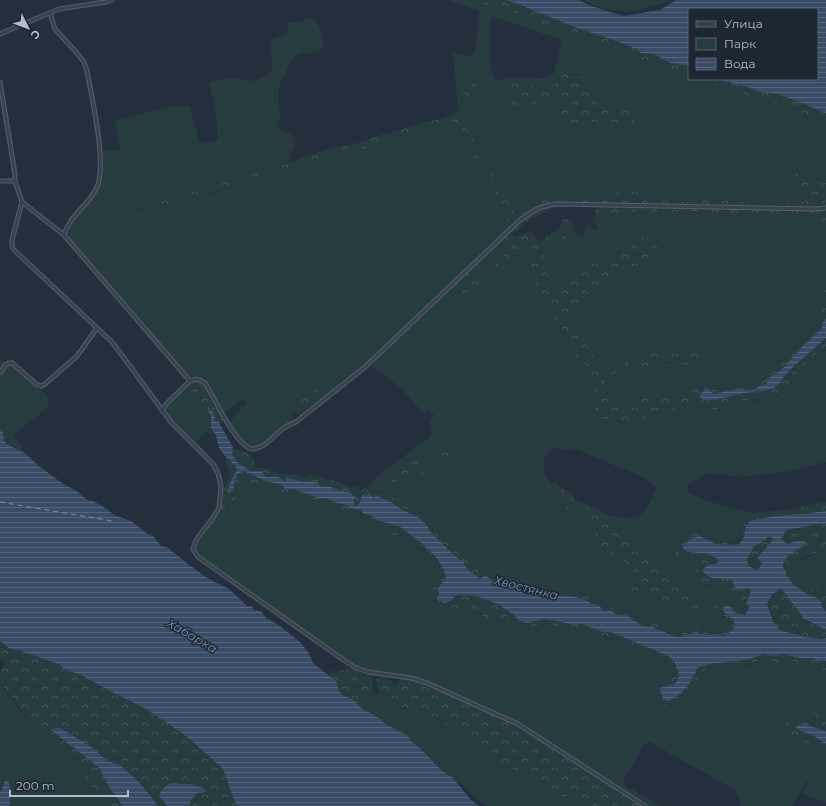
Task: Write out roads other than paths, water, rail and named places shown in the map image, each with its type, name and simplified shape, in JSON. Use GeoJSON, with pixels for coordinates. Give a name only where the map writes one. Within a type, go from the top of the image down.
{"type":"FeatureCollection","features":[{"type":"Feature","properties":{"kind":"street"},"geometry":{"type":"LineString","coordinates":[[0,34],[59,9],[112,0]]}},
{"type":"Feature","properties":{"kind":"street"},"geometry":{"type":"LineString","coordinates":[[50,13],[55,29],[77,53],[86,67],[101,161],[97,187],[89,201],[72,218],[66,227],[64,235]]}},
{"type":"Feature","properties":{"kind":"street"},"geometry":{"type":"LineString","coordinates":[[0,82],[15,181],[22,202],[12,240],[13,249],[122,353],[162,411],[213,464],[220,479],[221,486],[219,508],[196,540],[193,549],[198,556],[356,668],[368,672],[411,678],[427,683],[506,718],[518,724],[645,806]]}},
{"type":"Feature","properties":{"kind":"street"},"geometry":{"type":"LineString","coordinates":[[0,180],[15,181]]}},
{"type":"Feature","properties":{"kind":"street"},"geometry":{"type":"LineString","coordinates":[[22,202],[64,235],[190,381]]}},
{"type":"Feature","properties":{"kind":"street"},"geometry":{"type":"LineString","coordinates":[[162,411],[167,403],[190,381],[194,379],[199,380],[206,384],[238,438],[248,448],[260,448],[284,428],[296,422],[365,367],[520,220],[534,210],[547,205],[559,204],[814,210],[826,208]]}},
{"type":"Feature","properties":{"kind":"street"},"geometry":{"type":"LineString","coordinates":[[1,372],[6,364],[9,362],[12,363],[36,384],[41,386],[77,356],[97,328]]}},
{"type":"Feature","properties":{"kind":"water"},"geometry":{"type":"Polygon","coordinates":[[[506,0],[578,0],[591,6],[623,16],[660,10],[676,0],[826,0],[826,113],[781,95],[759,92],[751,88],[722,80],[818,80],[818,8],[688,8],[688,66],[671,63],[653,54],[641,53],[636,49],[619,42],[577,28],[506,0]]]}},
{"type":"Feature","properties":{"kind":"water"},"geometry":{"type":"Polygon","coordinates":[[[826,318],[826,338],[794,366],[773,389],[744,393],[715,400],[699,397],[705,390],[704,387],[711,390],[714,394],[740,388],[747,390],[755,389],[766,384],[767,382],[764,380],[784,367],[822,328],[822,324],[826,318]]]}},
{"type":"Feature","properties":{"kind":"water"},"geometry":{"type":"Polygon","coordinates":[[[208,407],[215,417],[215,421],[218,421],[233,447],[232,455],[239,464],[251,471],[261,471],[266,477],[277,476],[285,482],[287,477],[298,481],[316,482],[322,487],[330,486],[337,490],[351,493],[355,497],[354,505],[356,506],[359,504],[362,495],[367,495],[369,493],[374,498],[375,494],[423,521],[430,531],[455,555],[461,560],[464,558],[464,565],[470,572],[479,578],[482,578],[484,575],[494,581],[516,586],[538,595],[572,596],[586,600],[592,604],[599,605],[603,611],[611,610],[615,614],[627,616],[643,626],[652,627],[680,637],[695,632],[706,635],[716,634],[725,636],[733,629],[735,625],[733,620],[723,611],[723,608],[728,605],[736,613],[745,615],[750,606],[746,605],[751,591],[749,588],[740,590],[736,589],[732,580],[713,578],[703,572],[707,566],[719,562],[717,558],[709,554],[686,551],[683,546],[690,539],[700,536],[716,544],[737,545],[743,540],[746,526],[750,521],[768,517],[826,511],[826,524],[814,524],[789,529],[785,532],[781,539],[787,544],[803,541],[807,544],[789,555],[783,568],[786,572],[786,576],[790,578],[794,585],[807,594],[817,598],[821,602],[822,607],[826,611],[826,630],[804,619],[781,588],[772,595],[767,604],[774,624],[780,630],[805,637],[821,639],[826,638],[826,661],[819,661],[811,658],[800,658],[786,654],[771,656],[765,654],[746,660],[714,663],[697,668],[689,685],[684,691],[669,701],[663,700],[660,688],[674,684],[679,675],[674,661],[669,657],[651,649],[611,632],[603,632],[582,624],[571,624],[545,619],[527,623],[519,621],[513,614],[501,605],[473,595],[458,596],[445,603],[438,601],[437,599],[439,593],[437,589],[446,579],[442,567],[437,558],[427,550],[424,545],[400,527],[377,520],[372,516],[364,514],[360,510],[350,508],[328,499],[318,498],[293,489],[286,489],[280,484],[264,481],[245,471],[237,474],[233,490],[229,493],[230,483],[237,470],[235,465],[219,448],[216,435],[211,428],[211,417],[208,407]],[[768,537],[761,543],[754,546],[747,559],[748,565],[752,568],[757,570],[760,567],[762,563],[757,558],[773,539],[768,537]]]}},
{"type":"Feature","properties":{"kind":"water","name":"Хабарка"},"geometry":{"type":"Polygon","coordinates":[[[0,430],[3,432],[4,441],[26,454],[63,484],[77,491],[87,500],[93,501],[107,509],[114,515],[131,521],[146,533],[154,537],[161,546],[168,548],[209,579],[229,589],[247,606],[252,606],[253,610],[261,611],[266,618],[280,626],[300,642],[309,653],[313,663],[336,681],[339,691],[343,695],[354,700],[363,709],[379,718],[387,725],[407,735],[413,743],[422,750],[442,771],[453,778],[471,800],[479,806],[238,806],[221,767],[186,736],[146,709],[81,675],[64,669],[58,664],[19,650],[10,649],[0,641],[0,430]]]}},
{"type":"Feature","properties":{"kind":"water"},"geometry":{"type":"Polygon","coordinates":[[[803,724],[826,731],[826,744],[797,729],[796,727],[798,725],[803,724]]]}},
{"type":"Feature","properties":{"kind":"water"},"geometry":{"type":"Polygon","coordinates":[[[57,728],[62,729],[93,748],[106,760],[121,766],[141,784],[158,806],[123,806],[109,787],[99,768],[50,730],[57,728]]]}},
{"type":"Feature","properties":{"kind":"water"},"geometry":{"type":"Polygon","coordinates":[[[6,779],[10,785],[10,806],[0,806],[0,793],[6,779]]]}},
{"type":"Feature","properties":{"kind":"water"},"geometry":{"type":"Polygon","coordinates":[[[172,783],[195,785],[207,792],[197,793],[191,800],[189,806],[166,806],[159,796],[164,788],[172,783]]]}},
{"type":"Feature","properties":{"kind":"water label","name":"Хвостянка"},"geometry":{"type":"Point","coordinates":[526,588]}}]}
